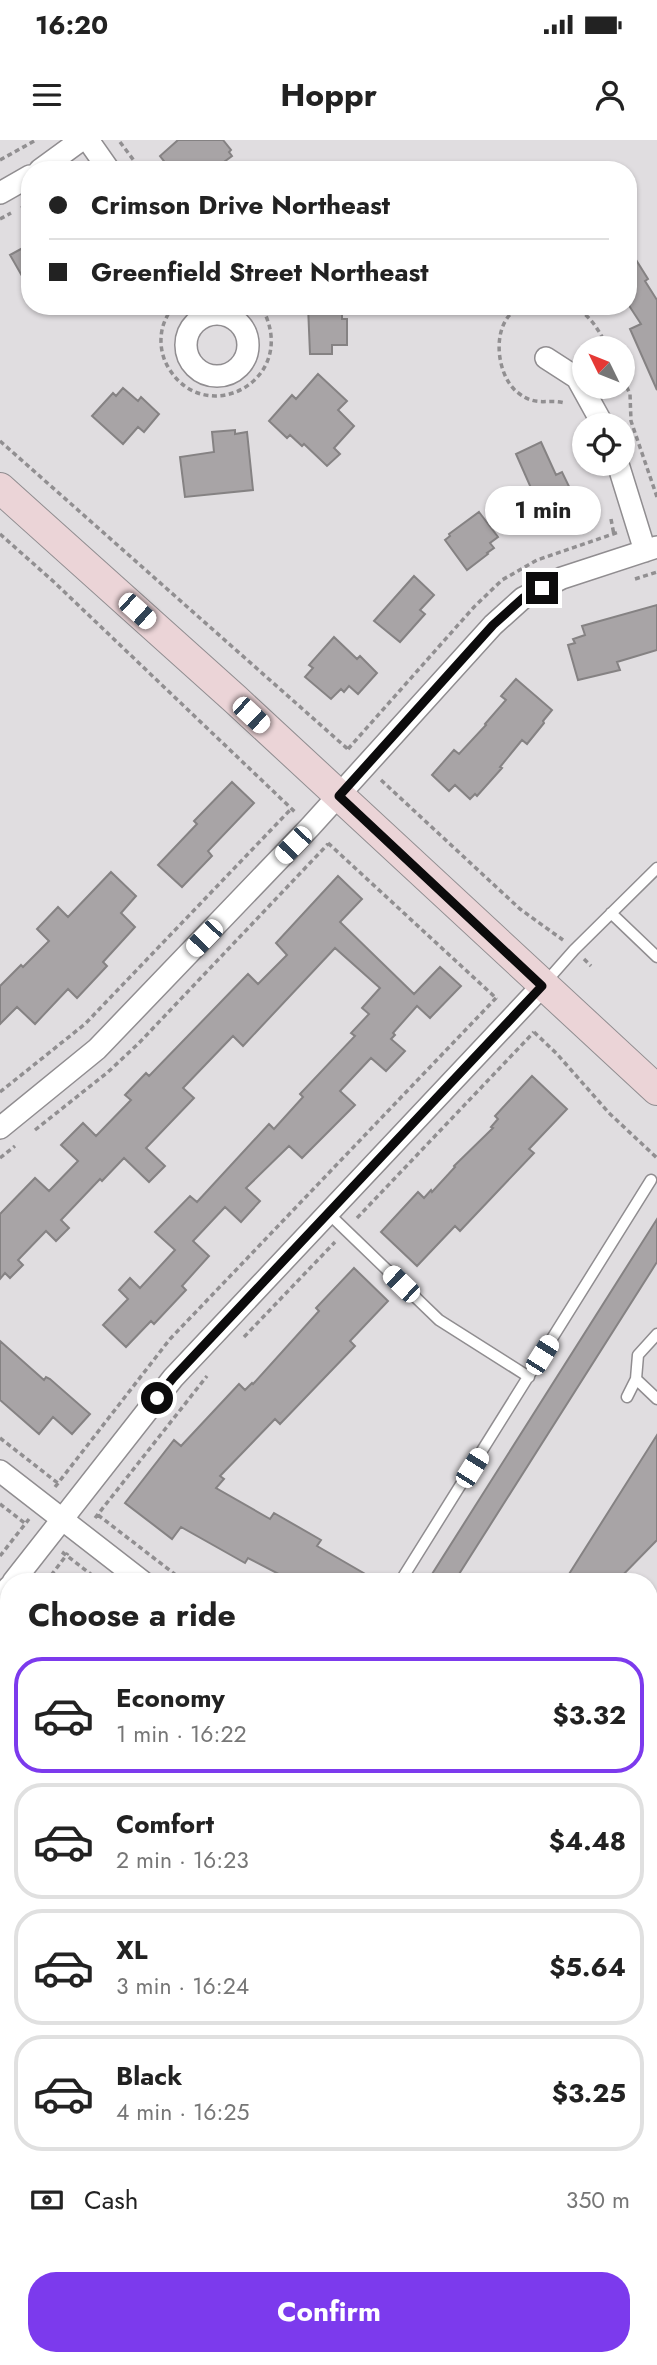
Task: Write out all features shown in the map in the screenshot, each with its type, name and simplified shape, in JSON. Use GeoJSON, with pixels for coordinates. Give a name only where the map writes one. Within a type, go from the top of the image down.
{"type":"FeatureCollection","features":[{"type":"Feature","properties":{"kind":"main road"},"geometry":{"type":"LineString","coordinates":[[0,488],[657,1090]]}},
{"type":"Feature","properties":{"kind":"street"},"geometry":{"type":"LineString","coordinates":[[52,161],[81,140]]}},
{"type":"Feature","properties":{"kind":"street"},"geometry":{"type":"LineString","coordinates":[[88,140],[103,161]]}},
{"type":"Feature","properties":{"kind":"street"},"geometry":{"type":"LineString","coordinates":[[0,193],[21,181]]}},
{"type":"Feature","properties":{"kind":"street"},"geometry":{"type":"LineString","coordinates":[[546,358],[577,377],[596,413]]}},
{"type":"Feature","properties":{"kind":"street"},"geometry":{"type":"LineString","coordinates":[[0,1128],[97,1049],[339,796],[493,625],[523,598],[562,578],[651,549],[623,476]]}},
{"type":"Feature","properties":{"kind":"street"},"geometry":{"type":"LineString","coordinates":[[20,1573],[173,1378],[542,986]]}},
{"type":"Feature","properties":{"kind":"street"},"geometry":{"type":"LineString","coordinates":[[0,1471],[131,1573]]}},
{"type":"Feature","properties":{"kind":"lane"},"geometry":{"type":"LineString","coordinates":[[542,986],[574,950],[657,868]]}},
{"type":"Feature","properties":{"kind":"lane"},"geometry":{"type":"LineString","coordinates":[[611,913],[657,957]]}},
{"type":"Feature","properties":{"kind":"lane"},"geometry":{"type":"LineString","coordinates":[[406,1573],[652,1180]]}},
{"type":"Feature","properties":{"kind":"lane"},"geometry":{"type":"LineString","coordinates":[[328,1213],[439,1320],[528,1377]]}},
{"type":"Feature","properties":{"kind":"lane"},"geometry":{"type":"LineString","coordinates":[[627,1397],[636,1379],[638,1354],[657,1334]]}},
{"type":"Feature","properties":{"kind":"lane"},"geometry":{"type":"LineString","coordinates":[[636,1379],[657,1399]]}},
{"type":"Feature","properties":{"kind":"path"},"geometry":{"type":"LineString","coordinates":[[0,160],[36,140]]}},
{"type":"Feature","properties":{"kind":"path"},"geometry":{"type":"LineString","coordinates":[[120,142],[134,161]]}},
{"type":"Feature","properties":{"kind":"path"},"geometry":{"type":"LineString","coordinates":[[167,315],[161,340],[166,363],[173,375],[184,386],[216,396],[246,387],[259,377],[268,363],[271,332],[264,315]]}},
{"type":"Feature","properties":{"kind":"path"},"geometry":{"type":"LineString","coordinates":[[510,315],[500,335],[500,353],[505,375],[513,388],[530,399],[544,403],[561,402],[569,407]]}},
{"type":"Feature","properties":{"kind":"path"},"geometry":{"type":"LineString","coordinates":[[587,315],[601,336]]}},
{"type":"Feature","properties":{"kind":"path"},"geometry":{"type":"LineString","coordinates":[[630,399],[631,421],[657,497]]}},
{"type":"Feature","properties":{"kind":"path"},"geometry":{"type":"LineString","coordinates":[[0,442],[346,749]]}},
{"type":"Feature","properties":{"kind":"path"},"geometry":{"type":"LineString","coordinates":[[0,534],[54,582],[296,814]]}},
{"type":"Feature","properties":{"kind":"path"},"geometry":{"type":"LineString","coordinates":[[634,579],[657,572]]}},
{"type":"Feature","properties":{"kind":"path"},"geometry":{"type":"LineString","coordinates":[[381,780],[520,909],[558,935]]}},
{"type":"Feature","properties":{"kind":"path"},"geometry":{"type":"LineString","coordinates":[[0,1092],[85,1024],[291,809]]}},
{"type":"Feature","properties":{"kind":"path"},"geometry":{"type":"LineString","coordinates":[[323,839],[501,1003]]}},
{"type":"Feature","properties":{"kind":"path"},"geometry":{"type":"LineString","coordinates":[[51,1491],[170,1339],[496,998]]}},
{"type":"Feature","properties":{"kind":"path"},"geometry":{"type":"LineString","coordinates":[[529,1028],[557,1054],[609,1113],[657,1158]]}},
{"type":"Feature","properties":{"kind":"path"},"geometry":{"type":"LineString","coordinates":[[238,1343],[534,1032]]}},
{"type":"Feature","properties":{"kind":"path"},"geometry":{"type":"LineString","coordinates":[[91,1523],[211,1371]]}},
{"type":"Feature","properties":{"kind":"path"},"geometry":{"type":"LineString","coordinates":[[0,1438],[65,1489]]}},
{"type":"Feature","properties":{"kind":"path"},"geometry":{"type":"LineString","coordinates":[[0,1504],[26,1524]]}},
{"type":"Feature","properties":{"kind":"path"},"geometry":{"type":"LineString","coordinates":[[90,1508],[173,1573]]}},
{"type":"Feature","properties":{"kind":"path"},"geometry":{"type":"LineString","coordinates":[[0,1556],[32,1516]]}},
{"type":"Feature","properties":{"kind":"path"},"geometry":{"type":"LineString","coordinates":[[53,1573],[73,1548]]}},
{"type":"Feature","properties":{"kind":"path"},"geometry":{"type":"LineString","coordinates":[[58,1549],[90,1573]]}},
{"type":"Feature","properties":{"kind":"building"},"geometry":{"type":"Polygon","coordinates":[[[178,140],[223,140],[232,156],[225,161],[164,161],[160,156],[178,140]]]}},
{"type":"Feature","properties":{"kind":"building"},"geometry":{"type":"Polygon","coordinates":[[[21,249],[21,274],[10,255],[21,249]]]}},
{"type":"Feature","properties":{"kind":"building"},"geometry":{"type":"Polygon","coordinates":[[[637,261],[657,300],[657,390],[630,329],[641,324],[635,315],[637,261]]]}},
{"type":"Feature","properties":{"kind":"building"},"geometry":{"type":"Polygon","coordinates":[[[308,315],[342,315],[342,319],[347,319],[347,345],[332,345],[332,354],[310,354],[308,315]]]}},
{"type":"Feature","properties":{"kind":"building"},"geometry":{"type":"Polygon","coordinates":[[[318,374],[347,401],[338,410],[354,426],[334,448],[340,454],[327,466],[304,444],[302,446],[290,435],[287,438],[269,421],[292,395],[296,399],[318,374]]]}},
{"type":"Feature","properties":{"kind":"building"},"geometry":{"type":"Polygon","coordinates":[[[123,388],[138,401],[141,397],[159,414],[144,432],[138,427],[123,444],[92,416],[113,393],[116,396],[123,388]]]}},
{"type":"Feature","properties":{"kind":"building"},"geometry":{"type":"Polygon","coordinates":[[[235,430],[235,434],[247,432],[253,490],[185,497],[180,457],[214,452],[212,432],[235,430]]]}},
{"type":"Feature","properties":{"kind":"building"},"geometry":{"type":"Polygon","coordinates":[[[541,442],[556,475],[562,472],[579,507],[546,522],[516,454],[541,442]]]}},
{"type":"Feature","properties":{"kind":"building"},"geometry":{"type":"Polygon","coordinates":[[[479,512],[498,537],[490,543],[494,548],[467,570],[445,540],[479,512]]]}},
{"type":"Feature","properties":{"kind":"building"},"geometry":{"type":"Polygon","coordinates":[[[414,576],[434,595],[420,610],[425,614],[400,642],[374,621],[414,576]]]}},
{"type":"Feature","properties":{"kind":"building"},"geometry":{"type":"Polygon","coordinates":[[[657,605],[657,650],[617,662],[620,670],[578,680],[568,645],[575,643],[573,639],[585,635],[582,626],[657,605]]]}},
{"type":"Feature","properties":{"kind":"building"},"geometry":{"type":"Polygon","coordinates":[[[334,637],[357,659],[360,656],[377,673],[358,694],[349,686],[344,692],[341,689],[331,699],[305,677],[313,668],[309,665],[334,637]]]}},
{"type":"Feature","properties":{"kind":"building"},"geometry":{"type":"Polygon","coordinates":[[[516,679],[552,710],[527,744],[522,740],[477,796],[475,794],[470,799],[455,785],[449,791],[432,775],[454,750],[459,754],[486,725],[506,700],[501,696],[516,679]]]}},
{"type":"Feature","properties":{"kind":"building"},"geometry":{"type":"Polygon","coordinates":[[[232,782],[254,803],[208,851],[212,856],[182,887],[158,865],[197,824],[194,821],[232,782]]]}},
{"type":"Feature","properties":{"kind":"building"},"geometry":{"type":"Polygon","coordinates":[[[111,872],[136,896],[121,913],[135,927],[103,962],[107,966],[77,998],[68,989],[35,1024],[17,1007],[0,1024],[0,986],[49,941],[37,929],[58,907],[68,917],[111,872]]]}},
{"type":"Feature","properties":{"kind":"building"},"geometry":{"type":"Polygon","coordinates":[[[338,876],[362,899],[340,922],[414,994],[440,967],[461,986],[430,1018],[417,1006],[393,1033],[395,1035],[391,1039],[405,1051],[386,1071],[371,1058],[340,1091],[355,1105],[302,1158],[289,1146],[246,1188],[260,1201],[241,1222],[225,1207],[193,1241],[209,1256],[182,1286],[186,1290],[154,1324],[151,1321],[126,1347],[103,1325],[128,1299],[119,1290],[130,1278],[140,1288],[175,1250],[155,1232],[190,1196],[197,1202],[269,1124],[274,1129],[303,1097],[300,1094],[355,1036],[351,1033],[369,1014],[362,1008],[380,988],[335,948],[243,1046],[233,1036],[183,1088],[194,1098],[146,1148],[165,1166],[149,1182],[124,1158],[61,1220],[69,1228],[56,1241],[46,1231],[18,1260],[23,1265],[10,1278],[5,1273],[0,1279],[0,1214],[35,1178],[49,1191],[78,1161],[61,1145],[83,1123],[96,1136],[131,1100],[125,1095],[146,1073],[149,1076],[248,974],[258,984],[287,955],[276,943],[338,876]]]}},
{"type":"Feature","properties":{"kind":"building"},"geometry":{"type":"Polygon","coordinates":[[[532,1076],[567,1109],[529,1149],[534,1153],[460,1231],[455,1226],[417,1266],[381,1232],[418,1192],[424,1198],[431,1190],[432,1192],[493,1128],[491,1127],[498,1119],[495,1116],[532,1076]]]}},
{"type":"Feature","properties":{"kind":"building"},"geometry":{"type":"Polygon","coordinates":[[[657,1219],[657,1262],[460,1573],[433,1573],[657,1219]]]}},
{"type":"Feature","properties":{"kind":"building"},"geometry":{"type":"Polygon","coordinates":[[[354,1268],[388,1301],[350,1341],[355,1346],[280,1424],[275,1419],[220,1476],[224,1479],[216,1488],[270,1519],[274,1513],[321,1540],[317,1546],[364,1573],[277,1573],[248,1558],[245,1563],[181,1527],[172,1539],[125,1503],[174,1440],[181,1446],[239,1384],[245,1390],[253,1384],[319,1311],[316,1308],[354,1268]]]}},
{"type":"Feature","properties":{"kind":"building"},"geometry":{"type":"Polygon","coordinates":[[[0,1341],[44,1380],[46,1377],[50,1379],[90,1414],[72,1434],[53,1417],[39,1434],[0,1400],[0,1341]]]}},
{"type":"Feature","properties":{"kind":"building"},"geometry":{"type":"Polygon","coordinates":[[[657,1435],[657,1540],[625,1573],[570,1573],[657,1435]]]}},
{"type":"Feature","properties":{"kind":"route"},"geometry":{"type":"LineString","coordinates":[[157,1398],[542,986],[339,796],[493,625],[523,598],[542,588]]}}]}
